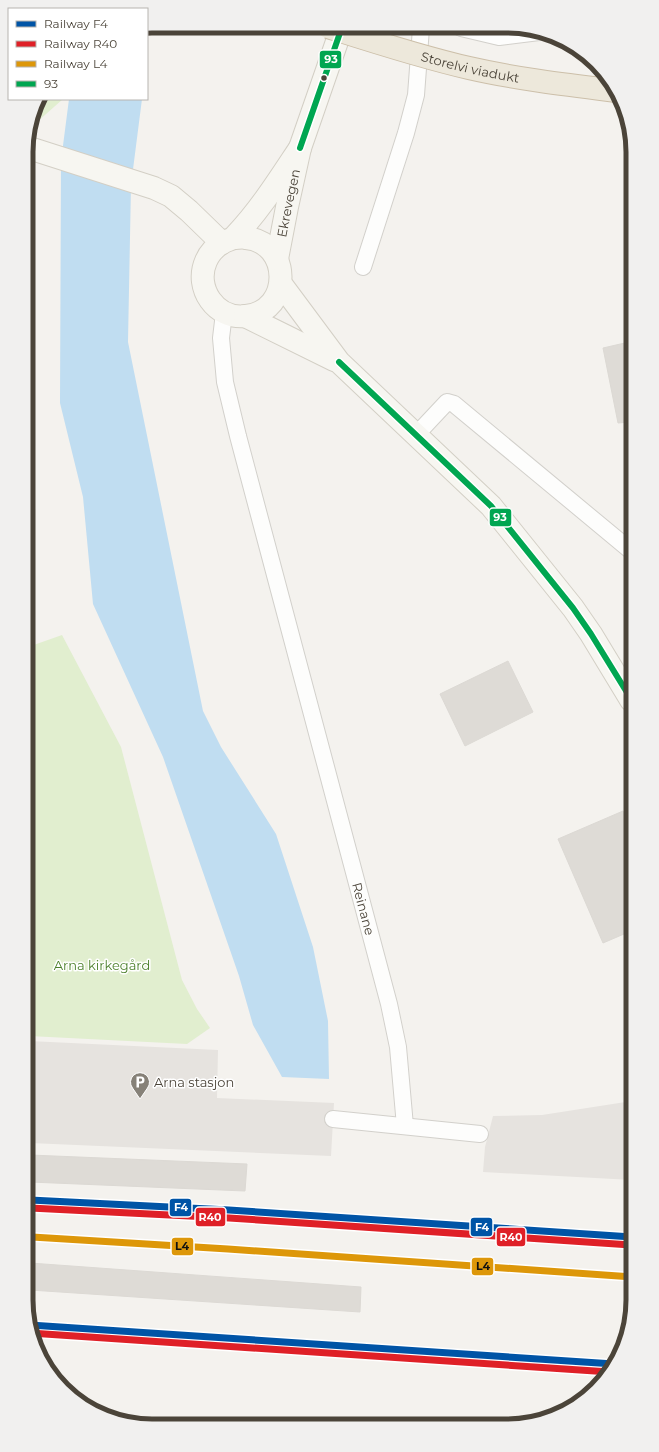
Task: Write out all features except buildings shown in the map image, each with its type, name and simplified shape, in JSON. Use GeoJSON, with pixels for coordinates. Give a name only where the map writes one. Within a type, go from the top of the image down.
{"type":"FeatureCollection","features":[{"type":"Feature","properties":{"kind":"highway","name":"Storelvi viadukt"},"geometry":{"type":"LineString","coordinates":[[347,33],[390,47],[470,68],[555,83],[609,90]]}},
{"type":"Feature","properties":{"kind":"main road","name":"Ekrevegen"},"geometry":{"type":"LineString","coordinates":[[277,259],[286,207],[300,148],[340,33]]}},
{"type":"Feature","properties":{"kind":"main road","name":"Ekrevegen"},"geometry":{"type":"LineString","coordinates":[[228,241],[269,195],[300,148]]}},
{"type":"Feature","properties":{"kind":"main road"},"geometry":{"type":"LineString","coordinates":[[34,150],[154,188],[171,196],[228,241]]}},
{"type":"Feature","properties":{"kind":"main road"},"geometry":{"type":"LineString","coordinates":[[235,314],[258,313],[268,306],[276,296],[281,284],[281,271],[277,259],[270,249],[259,242],[247,238],[228,241],[212,251],[206,261],[203,272],[203,284],[207,296],[214,306],[235,314],[339,362]]}},
{"type":"Feature","properties":{"kind":"main road"},"geometry":{"type":"LineString","coordinates":[[281,284],[339,362],[491,506],[573,608],[591,634],[626,692]]}},
{"type":"Feature","properties":{"kind":"lane"},"geometry":{"type":"LineString","coordinates":[[363,267],[406,133],[416,95],[421,33]]}},
{"type":"Feature","properties":{"kind":"lane"},"geometry":{"type":"LineString","coordinates":[[482,33],[499,37],[523,34]]}},
{"type":"Feature","properties":{"kind":"lane","name":"Reinane"},"geometry":{"type":"LineString","coordinates":[[235,314],[221,338],[225,382],[306,695],[389,1004],[398,1047],[405,1126]]}},
{"type":"Feature","properties":{"kind":"lane"},"geometry":{"type":"LineString","coordinates":[[416,435],[447,402],[454,404],[626,547]]}},
{"type":"Feature","properties":{"kind":"lane"},"geometry":{"type":"LineString","coordinates":[[333,1119],[480,1134]]}},
{"type":"Feature","properties":{"kind":"green space"},"geometry":{"type":"Polygon","coordinates":[[[45,100],[62,100],[37,122],[45,100]]]}},
{"type":"Feature","properties":{"kind":"green space","name":"Arna kirkegård"},"geometry":{"type":"Polygon","coordinates":[[[62,635],[121,747],[182,980],[197,1009],[210,1028],[187,1044],[33,1036],[33,645],[62,635]]]}},
{"type":"Feature","properties":{"kind":"shaded area","name":"Arna stasjon"},"geometry":{"type":"Polygon","coordinates":[[[33,1041],[218,1050],[217,1098],[334,1103],[331,1156],[33,1143],[33,1041]]]}},
{"type":"Feature","properties":{"kind":"shaded area"},"geometry":{"type":"Polygon","coordinates":[[[626,1102],[626,1180],[483,1172],[485,1147],[493,1116],[542,1115],[626,1102]]]}},
{"type":"Feature","properties":{"kind":"water"},"geometry":{"type":"Polygon","coordinates":[[[69,100],[142,100],[131,185],[128,342],[203,711],[221,747],[276,834],[313,947],[328,1021],[329,1079],[282,1077],[253,1025],[239,976],[163,757],[93,604],[83,497],[60,403],[61,161],[69,100]]]}},
{"type":"Feature","properties":{"kind":"rail line","name":"F4"},"geometry":{"type":"LineString","coordinates":[[33,1200],[229,1210],[626,1237]]}},
{"type":"Feature","properties":{"kind":"rail line","name":"R40"},"geometry":{"type":"LineString","coordinates":[[33,1208],[229,1218],[626,1245]]}},
{"type":"Feature","properties":{"kind":"rail line","name":"L4"},"geometry":{"type":"LineString","coordinates":[[33,1237],[626,1277]]}},
{"type":"Feature","properties":{"kind":"rail line","name":"F4"},"geometry":{"type":"LineString","coordinates":[[36,1325],[608,1364]]}},
{"type":"Feature","properties":{"kind":"rail line","name":"R40"},"geometry":{"type":"LineString","coordinates":[[38,1334],[602,1371]]}},
{"type":"Feature","properties":{"kind":"transit line","name":"93"},"geometry":{"type":"LineString","coordinates":[[300,148],[340,33]]}},
{"type":"Feature","properties":{"kind":"transit line","name":"93"},"geometry":{"type":"LineString","coordinates":[[339,362],[491,506],[573,608],[626,691]]}},
{"type":"Feature","properties":{"kind":"place","name":"Arna stasjon"},"geometry":{"type":"Point","coordinates":[140,1099]}}]}
